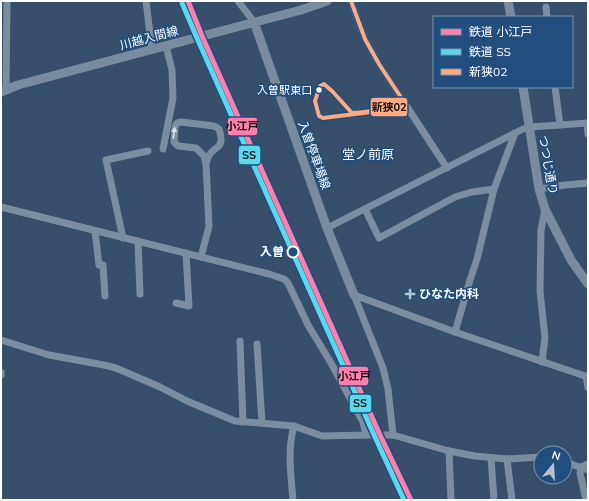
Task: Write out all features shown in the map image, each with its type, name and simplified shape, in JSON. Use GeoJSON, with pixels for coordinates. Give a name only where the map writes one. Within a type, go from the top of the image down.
{"type":"FeatureCollection","features":[{"type":"Feature","properties":{"kind":"main road","name":"川越入間線"},"geometry":{"type":"LineString","coordinates":[[3,91],[18,85],[301,10],[327,1]]}},
{"type":"Feature","properties":{"kind":"main road"},"geometry":{"type":"LineString","coordinates":[[508,1],[511,16]]}},
{"type":"Feature","properties":{"kind":"main road","name":"入曽停車場線"},"geometry":{"type":"LineString","coordinates":[[254,22],[327,228],[354,294]]}},
{"type":"Feature","properties":{"kind":"main road","name":"つつじ通り"},"geometry":{"type":"LineString","coordinates":[[523,88],[539,189],[545,209],[571,260],[588,284]]}},
{"type":"Feature","properties":{"kind":"street"},"geometry":{"type":"LineString","coordinates":[[3,91],[7,1]]}},
{"type":"Feature","properties":{"kind":"street"},"geometry":{"type":"LineString","coordinates":[[146,1],[152,50]]}},
{"type":"Feature","properties":{"kind":"street"},"geometry":{"type":"LineString","coordinates":[[238,1],[254,22]]}},
{"type":"Feature","properties":{"kind":"street"},"geometry":{"type":"LineString","coordinates":[[351,1],[365,39],[379,64],[447,168]]}},
{"type":"Feature","properties":{"kind":"street"},"geometry":{"type":"LineString","coordinates":[[546,7],[548,16]]}},
{"type":"Feature","properties":{"kind":"street"},"geometry":{"type":"LineString","coordinates":[[163,150],[173,98],[172,70],[166,46]]}},
{"type":"Feature","properties":{"kind":"street"},"geometry":{"type":"LineString","coordinates":[[555,88],[560,125]]}},
{"type":"Feature","properties":{"kind":"street"},"geometry":{"type":"LineString","coordinates":[[201,257],[209,226],[206,164],[207,157],[210,152],[216,148],[220,145],[222,140],[219,128],[214,126],[181,122],[177,123],[175,127],[174,142],[178,146],[216,148]]}},
{"type":"Feature","properties":{"kind":"street"},"geometry":{"type":"LineString","coordinates":[[327,228],[515,133],[530,127],[588,123],[588,134]]}},
{"type":"Feature","properties":{"kind":"street"},"geometry":{"type":"LineString","coordinates":[[455,332],[477,259],[494,189],[515,133]]}},
{"type":"Feature","properties":{"kind":"street"},"geometry":{"type":"LineString","coordinates":[[196,148],[204,156],[206,164]]}},
{"type":"Feature","properties":{"kind":"street"},"geometry":{"type":"LineString","coordinates":[[123,238],[106,160],[148,151]]}},
{"type":"Feature","properties":{"kind":"street"},"geometry":{"type":"LineString","coordinates":[[539,189],[565,184],[588,183]]}},
{"type":"Feature","properties":{"kind":"street"},"geometry":{"type":"LineString","coordinates":[[365,209],[379,238],[455,197],[472,192],[494,189]]}},
{"type":"Feature","properties":{"kind":"street"},"geometry":{"type":"LineString","coordinates":[[1,207],[284,279],[288,283],[308,325],[331,363],[363,422],[366,435]]}},
{"type":"Feature","properties":{"kind":"street"},"geometry":{"type":"LineString","coordinates":[[542,362],[545,338],[540,291],[540,230],[545,209]]}},
{"type":"Feature","properties":{"kind":"street"},"geometry":{"type":"LineString","coordinates":[[95,231],[99,265],[103,265],[105,296]]}},
{"type":"Feature","properties":{"kind":"street"},"geometry":{"type":"LineString","coordinates":[[138,241],[140,294]]}},
{"type":"Feature","properties":{"kind":"street"},"geometry":{"type":"LineString","coordinates":[[176,303],[189,306],[186,253]]}},
{"type":"Feature","properties":{"kind":"street"},"geometry":{"type":"LineString","coordinates":[[354,294],[455,332],[587,377],[588,387]]}},
{"type":"Feature","properties":{"kind":"street"},"geometry":{"type":"LineString","coordinates":[[354,294],[383,368],[388,389],[393,435]]}},
{"type":"Feature","properties":{"kind":"street"},"geometry":{"type":"LineString","coordinates":[[1,340],[54,356],[116,368],[160,387],[187,401],[235,421],[294,426],[322,436],[393,435],[449,451],[491,458],[507,459],[533,457]]}},
{"type":"Feature","properties":{"kind":"street"},"geometry":{"type":"LineString","coordinates":[[240,341],[243,422]]}},
{"type":"Feature","properties":{"kind":"street"},"geometry":{"type":"LineString","coordinates":[[257,344],[262,423]]}},
{"type":"Feature","properties":{"kind":"street"},"geometry":{"type":"LineString","coordinates":[[293,500],[290,446],[294,426]]}},
{"type":"Feature","properties":{"kind":"street"},"geometry":{"type":"LineString","coordinates":[[449,451],[451,500]]}},
{"type":"Feature","properties":{"kind":"street"},"geometry":{"type":"LineString","coordinates":[[491,458],[494,500]]}},
{"type":"Feature","properties":{"kind":"street"},"geometry":{"type":"LineString","coordinates":[[507,459],[512,500]]}},
{"type":"Feature","properties":{"kind":"street"},"geometry":{"type":"LineString","coordinates":[[586,500],[580,473],[588,464]]}},
{"type":"Feature","properties":{"kind":"street"},"geometry":{"type":"LineString","coordinates":[[573,465],[585,469]]}},
{"type":"Feature","properties":{"kind":"rail line","name":"小江戸"},"geometry":{"type":"LineString","coordinates":[[188,1],[202,36],[380,435],[411,500]]}},
{"type":"Feature","properties":{"kind":"rail line","name":"SS"},"geometry":{"type":"LineString","coordinates":[[182,3],[404,500]]}},
{"type":"Feature","properties":{"kind":"transit line","name":"新狭02"},"geometry":{"type":"LineString","coordinates":[[351,1],[365,39],[379,64],[402,99]]}},
{"type":"Feature","properties":{"kind":"transit line","name":"新狭02"},"geometry":{"type":"LineString","coordinates":[[324,84],[352,113],[378,110],[402,99],[386,109],[379,111],[323,118],[319,116],[315,101],[320,86],[324,84]]}},
{"type":"Feature","properties":{"kind":"place","name":"入曽駅東口"},"geometry":{"type":"Point","coordinates":[319,90]}},
{"type":"Feature","properties":{"kind":"place","name":"入曽"},"geometry":{"type":"Point","coordinates":[293,252]}},
{"type":"Feature","properties":{"kind":"place","name":"ひなた内科"},"geometry":{"type":"Point","coordinates":[410,294]}},
{"type":"Feature","properties":{"kind":"district","name":"堂ノ前原"},"geometry":{"type":"Point","coordinates":[368,154]}}]}
